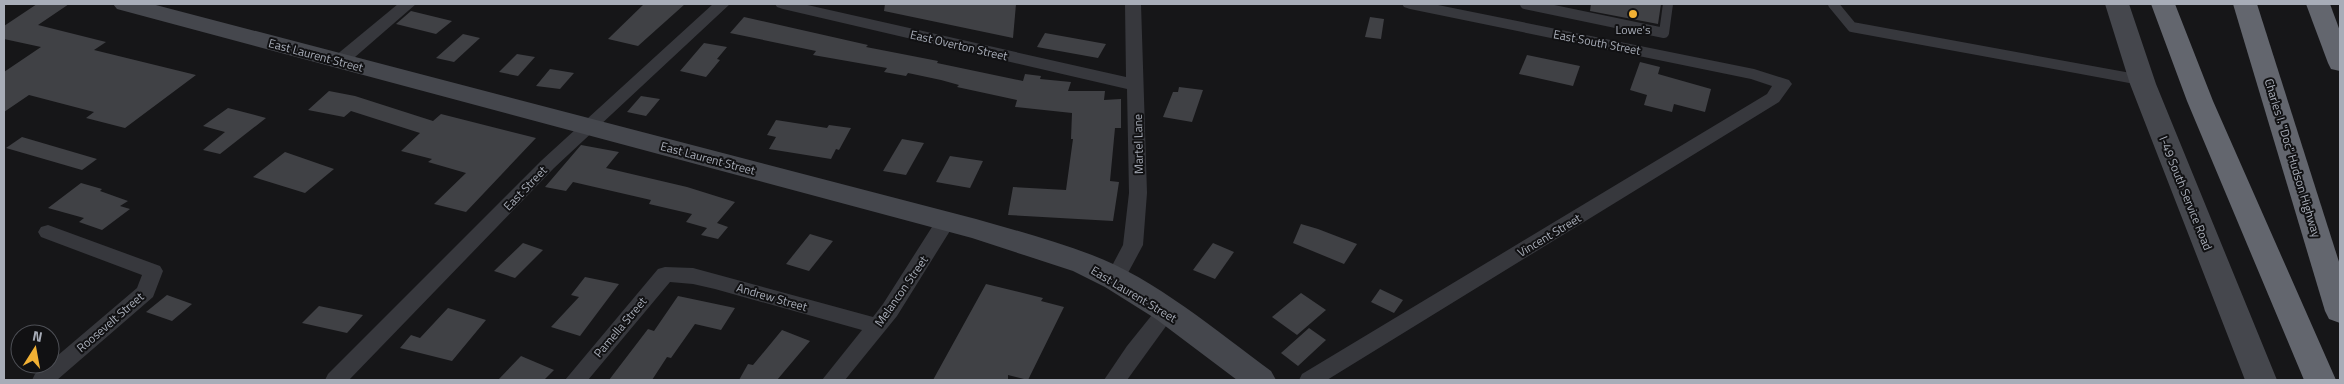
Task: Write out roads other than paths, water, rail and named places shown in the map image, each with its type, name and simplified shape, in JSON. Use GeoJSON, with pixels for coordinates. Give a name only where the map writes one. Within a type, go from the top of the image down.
{"type":"FeatureCollection","features":[{"type":"Feature","properties":{"kind":"highway"},"geometry":{"type":"LineString","coordinates":[[2163,4],[2200,101],[2320,380]]}},
{"type":"Feature","properties":{"kind":"highway","name":"Charles I. \"Doc\" Hudson Highway"},"geometry":{"type":"LineString","coordinates":[[2245,4],[2340,312]]}},
{"type":"Feature","properties":{"kind":"highway"},"geometry":{"type":"LineString","coordinates":[[2318,4],[2340,63]]}},
{"type":"Feature","properties":{"kind":"street","name":"East Laurent Street"},"geometry":{"type":"LineString","coordinates":[[125,4],[946,221],[1083,263],[1115,279],[1167,311],[1260,380]]}},
{"type":"Feature","properties":{"kind":"street"},"geometry":{"type":"LineString","coordinates":[[341,60],[408,4]]}},
{"type":"Feature","properties":{"kind":"street","name":"East Street"},"geometry":{"type":"LineString","coordinates":[[336,380],[548,164],[722,4]]}},
{"type":"Feature","properties":{"kind":"street","name":"East Overton Street"},"geometry":{"type":"LineString","coordinates":[[783,4],[1135,85]]}},
{"type":"Feature","properties":{"kind":"street","name":"Martel Lane"},"geometry":{"type":"LineString","coordinates":[[1115,279],[1133,245],[1138,161],[1133,4]]}},
{"type":"Feature","properties":{"kind":"street","name":"East South Street"},"geometry":{"type":"LineString","coordinates":[[1410,4],[1754,74],[1783,84]]}},
{"type":"Feature","properties":{"kind":"street","name":"I-49 South Service Road"},"geometry":{"type":"LineString","coordinates":[[2117,4],[2142,80],[2261,380]]}},
{"type":"Feature","properties":{"kind":"street","name":"Vincent Street"},"geometry":{"type":"LineString","coordinates":[[1310,380],[1773,98],[1783,84]]}},
{"type":"Feature","properties":{"kind":"street","name":"Melancon Street"},"geometry":{"type":"LineString","coordinates":[[833,380],[890,310],[946,221]]}},
{"type":"Feature","properties":{"kind":"street","name":"Roosevelt Street"},"geometry":{"type":"LineString","coordinates":[[42,380],[146,292],[152,271],[48,232]]}},
{"type":"Feature","properties":{"kind":"street","name":"Andrew Street"},"geometry":{"type":"LineString","coordinates":[[666,274],[693,276],[715,281],[877,326]]}},
{"type":"Feature","properties":{"kind":"street","name":"Pamella Street"},"geometry":{"type":"LineString","coordinates":[[576,380],[666,274]]}},
{"type":"Feature","properties":{"kind":"street"},"geometry":{"type":"LineString","coordinates":[[1115,380],[1134,352],[1167,311]]}},
{"type":"Feature","properties":{"kind":"lane"},"geometry":{"type":"LineString","coordinates":[[1526,4],[1664,32],[1668,4]]}},
{"type":"Feature","properties":{"kind":"lane"},"geometry":{"type":"LineString","coordinates":[[1833,4],[1852,27],[2142,80]]}},
{"type":"Feature","properties":{"kind":"place","name":"Lowe's"},"geometry":{"type":"Point","coordinates":[1633,14]}}]}
